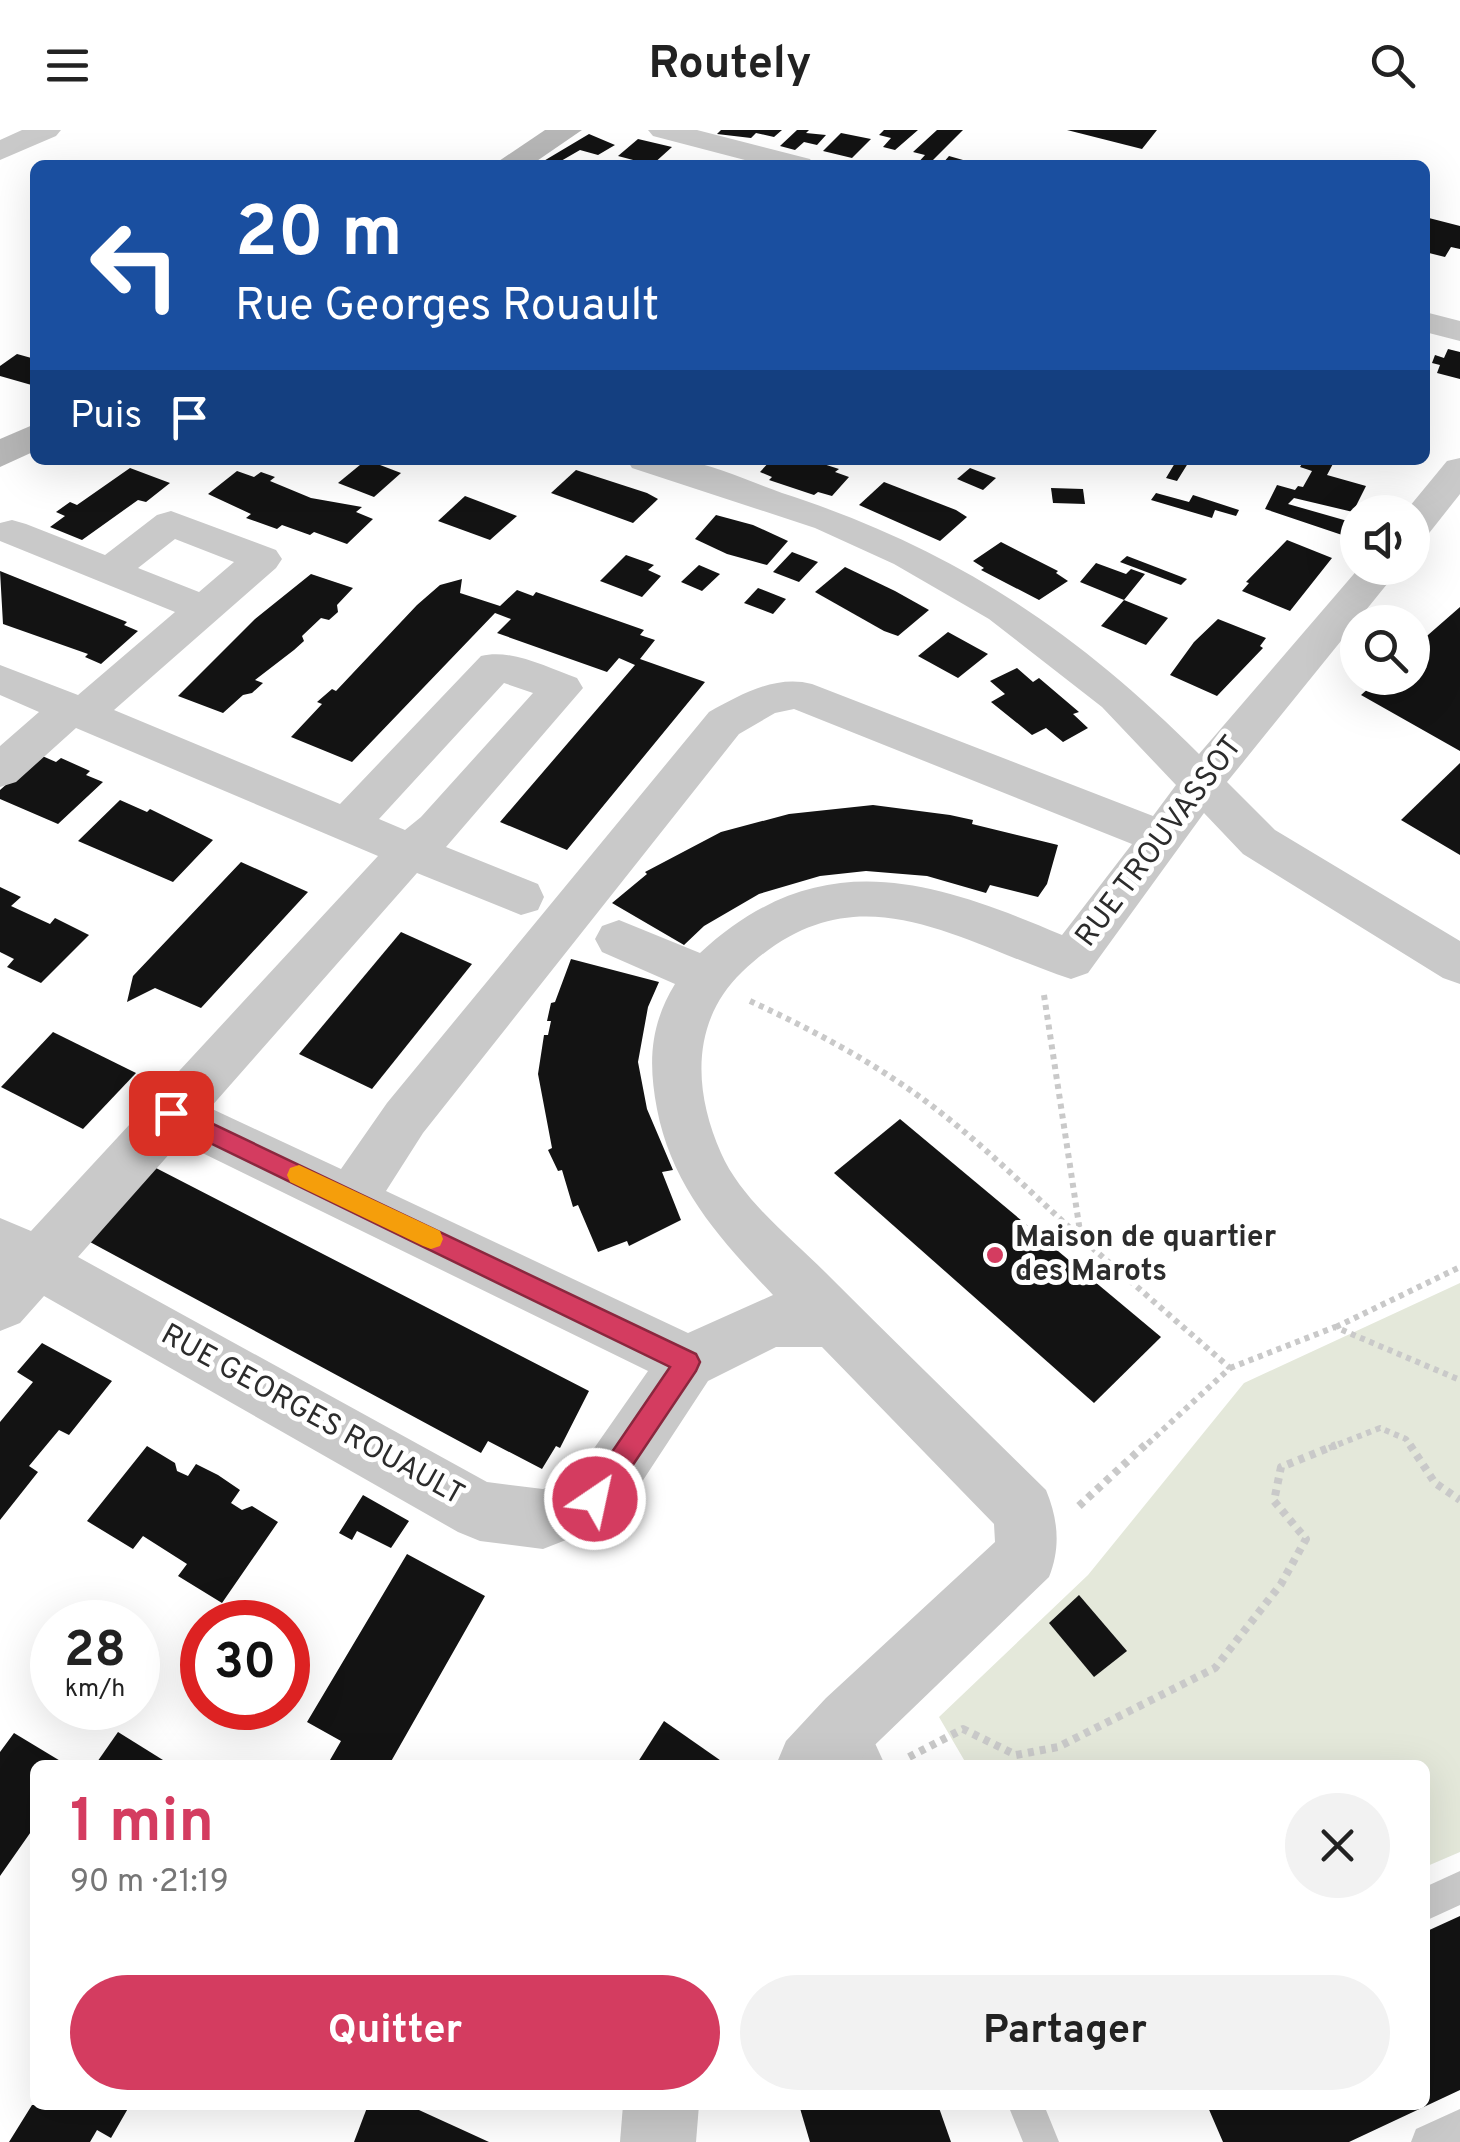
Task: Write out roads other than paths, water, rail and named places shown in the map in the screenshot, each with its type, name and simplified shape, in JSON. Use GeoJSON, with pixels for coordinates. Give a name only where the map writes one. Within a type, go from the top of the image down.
{"type":"FeatureCollection","features":[{"type":"Feature","properties":{"kind":"street"},"geometry":{"type":"LineString","coordinates":[[0,151],[46,130]]}},
{"type":"Feature","properties":{"kind":"street"},"geometry":{"type":"LineString","coordinates":[[517,160],[568,130]]}},
{"type":"Feature","properties":{"kind":"street"},"geometry":{"type":"LineString","coordinates":[[663,130],[780,160]]}},
{"type":"Feature","properties":{"kind":"street"},"geometry":{"type":"LineString","coordinates":[[1430,323],[1460,331]]}},
{"type":"Feature","properties":{"kind":"street"},"geometry":{"type":"LineString","coordinates":[[0,455],[30,438]]}},
{"type":"Feature","properties":{"kind":"street"},"geometry":{"type":"LineString","coordinates":[[660,465],[828,520],[908,555],[1003,610],[1117,697],[1259,842],[1460,965]]}},
{"type":"Feature","properties":{"kind":"street"},"geometry":{"type":"LineString","coordinates":[[1430,506],[1460,468]]}},
{"type":"Feature","properties":{"kind":"street"},"geometry":{"type":"LineString","coordinates":[[0,770],[204,609],[262,558],[172,523],[110,572]]}},
{"type":"Feature","properties":{"kind":"street"},"geometry":{"type":"LineString","coordinates":[[12,532],[204,609]]}},
{"type":"Feature","properties":{"kind":"street","name":"RUE TROUVASSOT"},"geometry":{"type":"LineString","coordinates":[[835,1321],[734,1212],[700,1167],[677,1080],[677,1040],[688,1007],[709,977],[742,942],[808,908],[849,897],[900,899],[970,915],[1071,960],[1202,782],[1366,585]]}},
{"type":"Feature","properties":{"kind":"street"},"geometry":{"type":"LineString","coordinates":[[12,1270],[181,1103],[562,688],[496,666],[348,824]]}},
{"type":"Feature","properties":{"kind":"street"},"geometry":{"type":"LineString","coordinates":[[0,680],[520,897]]}},
{"type":"Feature","properties":{"kind":"street"},"geometry":{"type":"LineString","coordinates":[[350,1200],[405,1118],[724,723],[763,701],[796,694],[1161,837]]}},
{"type":"Feature","properties":{"kind":"street"},"geometry":{"type":"LineString","coordinates":[[618,939],[709,977]]}},
{"type":"Feature","properties":{"kind":"street"},"geometry":{"type":"LineString","coordinates":[[181,1103],[350,1200],[688,1362]]}},
{"type":"Feature","properties":{"kind":"street","name":"RUE GEORGES ROUAULT"},"geometry":{"type":"LineString","coordinates":[[12,1270],[480,1511],[543,1519],[595,1499],[688,1362],[771,1321],[835,1321]]}},
{"type":"Feature","properties":{"kind":"street"},"geometry":{"type":"LineString","coordinates":[[821,1760],[859,1743],[1027,1555],[1024,1512],[835,1321]]}},
{"type":"Feature","properties":{"kind":"street"},"geometry":{"type":"LineString","coordinates":[[658,2142],[661,2110]]}},
{"type":"Feature","properties":{"kind":"lane"},"geometry":{"type":"LineString","coordinates":[[1430,1902],[1460,1888]]}},
{"type":"Feature","properties":{"kind":"lane"},"geometry":{"type":"LineString","coordinates":[[1028,2110],[1042,2142]]}},
{"type":"Feature","properties":{"kind":"lane"},"geometry":{"type":"LineString","coordinates":[[1429,2142],[1460,2127]]}},
{"type":"Feature","properties":{"kind":"place","name":"Maison de quartier des Marots"},"geometry":{"type":"Point","coordinates":[995,1255]}}]}
